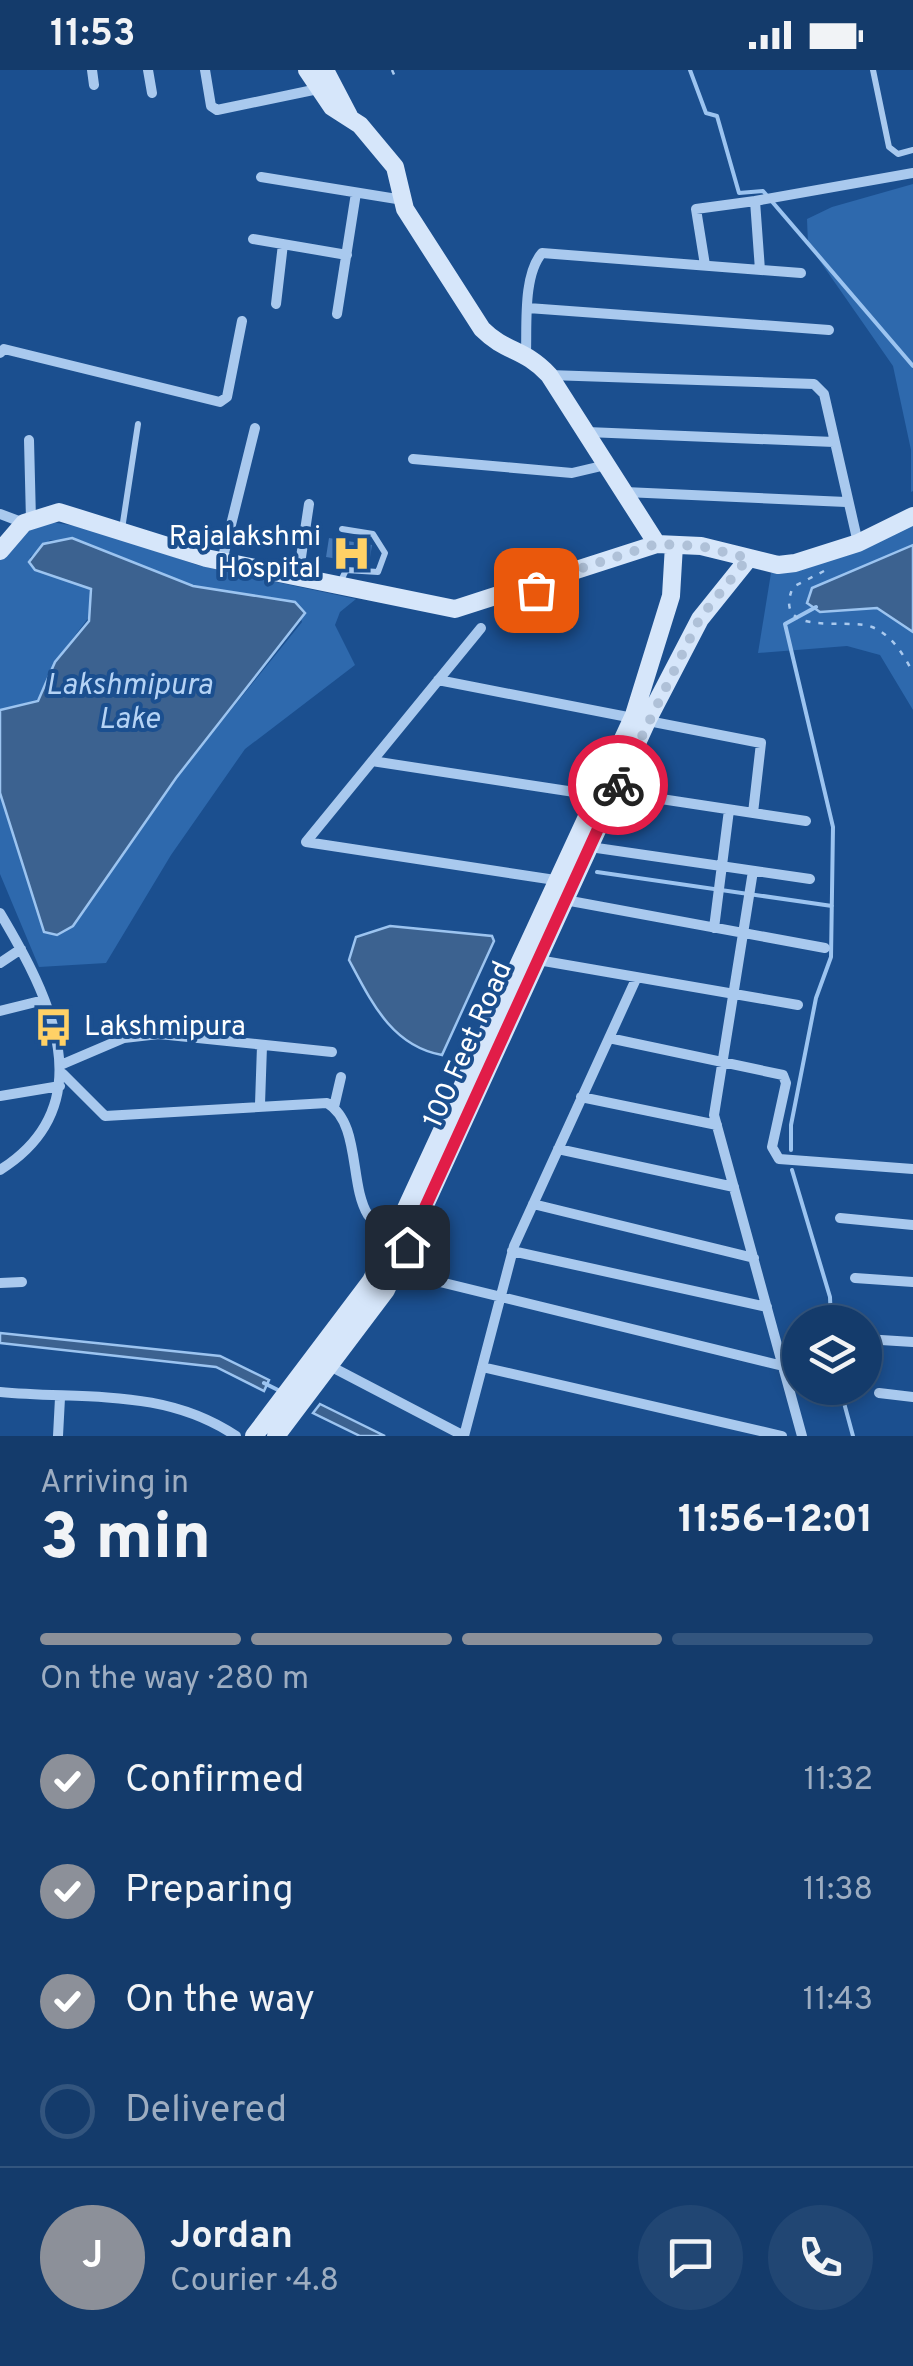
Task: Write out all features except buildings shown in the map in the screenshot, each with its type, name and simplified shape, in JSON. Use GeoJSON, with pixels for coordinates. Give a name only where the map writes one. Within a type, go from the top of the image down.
{"type":"FeatureCollection","features":[{"type":"Feature","properties":{"kind":"main road"},"geometry":{"type":"LineString","coordinates":[[308,70],[332,107],[349,116]]}},
{"type":"Feature","properties":{"kind":"main road"},"geometry":{"type":"LineString","coordinates":[[325,70],[349,116],[394,167],[404,209],[482,329],[498,345],[526,352],[549,375],[606,465],[665,545]]}},
{"type":"Feature","properties":{"kind":"main road"},"geometry":{"type":"LineString","coordinates":[[0,551],[27,521],[59,512],[222,562],[456,610],[665,545],[795,564],[858,542],[913,516]]}},
{"type":"Feature","properties":{"kind":"main road","name":"100 Feet Road"},"geometry":{"type":"LineString","coordinates":[[254,1436],[285,1410],[395,1271],[615,792],[641,717],[672,596],[665,545]]}},
{"type":"Feature","properties":{"kind":"main road","name":"100 Feet Road"},"geometry":{"type":"LineString","coordinates":[[322,1361],[392,1236],[594,795],[700,618],[748,558]]}},
{"type":"Feature","properties":{"kind":"main road","name":"100 Feet Road"},"geometry":{"type":"LineString","coordinates":[[276,1436],[285,1410]]}},
{"type":"Feature","properties":{"kind":"street"},"geometry":{"type":"LineString","coordinates":[[92,70],[94,85]]}},
{"type":"Feature","properties":{"kind":"street"},"geometry":{"type":"LineString","coordinates":[[148,70],[152,93]]}},
{"type":"Feature","properties":{"kind":"street"},"geometry":{"type":"LineString","coordinates":[[205,70],[210,106],[217,110],[318,88]]}},
{"type":"Feature","properties":{"kind":"street"},"geometry":{"type":"LineString","coordinates":[[705,266],[696,209],[913,173]]}},
{"type":"Feature","properties":{"kind":"street"},"geometry":{"type":"LineString","coordinates":[[262,177],[403,200]]}},
{"type":"Feature","properties":{"kind":"street"},"geometry":{"type":"LineString","coordinates":[[337,314],[356,192]]}},
{"type":"Feature","properties":{"kind":"street"},"geometry":{"type":"LineString","coordinates":[[755,201],[760,270]]}},
{"type":"Feature","properties":{"kind":"street"},"geometry":{"type":"LineString","coordinates":[[253,239],[346,255]]}},
{"type":"Feature","properties":{"kind":"street"},"geometry":{"type":"LineString","coordinates":[[276,304],[283,244]]}},
{"type":"Feature","properties":{"kind":"street"},"geometry":{"type":"LineString","coordinates":[[526,352],[528,308],[536,260],[542,253],[801,273]]}},
{"type":"Feature","properties":{"kind":"street"},"geometry":{"type":"LineString","coordinates":[[528,308],[829,330]]}},
{"type":"Feature","properties":{"kind":"street"},"geometry":{"type":"LineString","coordinates":[[0,353],[4,350],[220,402],[226,397],[242,321]]}},
{"type":"Feature","properties":{"kind":"street"},"geometry":{"type":"LineString","coordinates":[[549,375],[814,384],[824,394],[858,542]]}},
{"type":"Feature","properties":{"kind":"street"},"geometry":{"type":"LineString","coordinates":[[222,562],[254,428]]}},
{"type":"Feature","properties":{"kind":"street"},"geometry":{"type":"LineString","coordinates":[[587,432],[834,442]]}},
{"type":"Feature","properties":{"kind":"street"},"geometry":{"type":"LineString","coordinates":[[0,514],[27,521],[28,440]]}},
{"type":"Feature","properties":{"kind":"street"},"geometry":{"type":"LineString","coordinates":[[413,459],[572,473],[606,465]]}},
{"type":"Feature","properties":{"kind":"street"},"geometry":{"type":"LineString","coordinates":[[625,492],[846,502]]}},
{"type":"Feature","properties":{"kind":"street"},"geometry":{"type":"LineString","coordinates":[[298,578],[309,504]]}},
{"type":"Feature","properties":{"kind":"street"},"geometry":{"type":"LineString","coordinates":[[480,628],[306,842],[555,880]]}},
{"type":"Feature","properties":{"kind":"street"},"geometry":{"type":"LineString","coordinates":[[438,680],[761,743],[753,813]]}},
{"type":"Feature","properties":{"kind":"street"},"geometry":{"type":"LineString","coordinates":[[372,761],[594,795]]}},
{"type":"Feature","properties":{"kind":"street"},"geometry":{"type":"LineString","coordinates":[[615,792],[806,821]]}},
{"type":"Feature","properties":{"kind":"street"},"geometry":{"type":"LineString","coordinates":[[714,928],[729,810]]}},
{"type":"Feature","properties":{"kind":"street"},"geometry":{"type":"LineString","coordinates":[[590,847],[810,879]]}},
{"type":"Feature","properties":{"kind":"street"},"geometry":{"type":"LineString","coordinates":[[753,871],[717,1125],[782,1362]]}},
{"type":"Feature","properties":{"kind":"street"},"geometry":{"type":"LineString","coordinates":[[565,900],[825,948]]}},
{"type":"Feature","properties":{"kind":"street"},"geometry":{"type":"LineString","coordinates":[[0,913],[22,949],[44,1000],[63,1069],[60,1086],[38,1134],[0,1170]]}},
{"type":"Feature","properties":{"kind":"street"},"geometry":{"type":"LineString","coordinates":[[0,963],[22,949]]}},
{"type":"Feature","properties":{"kind":"street"},"geometry":{"type":"LineString","coordinates":[[538,960],[734,997],[798,1005]]}},
{"type":"Feature","properties":{"kind":"street"},"geometry":{"type":"LineString","coordinates":[[322,1361],[464,1436],[512,1252],[636,979]]}},
{"type":"Feature","properties":{"kind":"street"},"geometry":{"type":"LineString","coordinates":[[0,1011],[44,1000]]}},
{"type":"Feature","properties":{"kind":"street"},"geometry":{"type":"LineString","coordinates":[[63,1069],[124,1038],[159,1034],[332,1052]]}},
{"type":"Feature","properties":{"kind":"street"},"geometry":{"type":"LineString","coordinates":[[608,1038],[785,1077],[772,1147],[777,1158],[913,1168]]}},
{"type":"Feature","properties":{"kind":"street"},"geometry":{"type":"LineString","coordinates":[[260,1104],[262,1046]]}},
{"type":"Feature","properties":{"kind":"street"},"geometry":{"type":"LineString","coordinates":[[63,1069],[105,1116],[320,1100],[334,1107]]}},
{"type":"Feature","properties":{"kind":"street"},"geometry":{"type":"LineString","coordinates":[[341,1077],[334,1107],[367,1214],[392,1236]]}},
{"type":"Feature","properties":{"kind":"street"},"geometry":{"type":"LineString","coordinates":[[0,1096],[60,1086]]}},
{"type":"Feature","properties":{"kind":"street"},"geometry":{"type":"LineString","coordinates":[[582,1097],[717,1125]]}},
{"type":"Feature","properties":{"kind":"street"},"geometry":{"type":"LineString","coordinates":[[558,1149],[734,1187]]}},
{"type":"Feature","properties":{"kind":"street"},"geometry":{"type":"LineString","coordinates":[[533,1204],[754,1258]]}},
{"type":"Feature","properties":{"kind":"street"},"geometry":{"type":"LineString","coordinates":[[840,1218],[913,1224]]}},
{"type":"Feature","properties":{"kind":"street"},"geometry":{"type":"LineString","coordinates":[[512,1252],[767,1306]]}},
{"type":"Feature","properties":{"kind":"street"},"geometry":{"type":"LineString","coordinates":[[395,1271],[782,1366]]}},
{"type":"Feature","properties":{"kind":"street"},"geometry":{"type":"LineString","coordinates":[[855,1278],[913,1282]]}},
{"type":"Feature","properties":{"kind":"street"},"geometry":{"type":"LineString","coordinates":[[0,1283],[22,1282]]}},
{"type":"Feature","properties":{"kind":"street"},"geometry":{"type":"LineString","coordinates":[[882,1340],[913,1342]]}},
{"type":"Feature","properties":{"kind":"street"},"geometry":{"type":"LineString","coordinates":[[482,1366],[782,1436]]}},
{"type":"Feature","properties":{"kind":"street"},"geometry":{"type":"LineString","coordinates":[[0,1392],[60,1398],[97,1393],[204,1414],[236,1436]]}},
{"type":"Feature","properties":{"kind":"street"},"geometry":{"type":"LineString","coordinates":[[882,1393],[913,1397]]}},
{"type":"Feature","properties":{"kind":"street"},"geometry":{"type":"LineString","coordinates":[[58,1436],[60,1398]]}},
{"type":"Feature","properties":{"kind":"street"},"geometry":{"type":"LineString","coordinates":[[794,1405],[802,1436]]}},
{"type":"Feature","properties":{"kind":"lane"},"geometry":{"type":"LineString","coordinates":[[873,70],[889,147],[898,154],[913,150]]}},
{"type":"Feature","properties":{"kind":"lane"},"geometry":{"type":"LineString","coordinates":[[122,530],[138,424]]}},
{"type":"Feature","properties":{"kind":"lane"},"geometry":{"type":"LineString","coordinates":[[339,586],[346,570],[378,572],[385,554],[372,534],[342,529]]}},
{"type":"Feature","properties":{"kind":"lane"},"geometry":{"type":"LineString","coordinates":[[536,603],[536,590],[542,581]]}},
{"type":"Feature","properties":{"kind":"path"},"geometry":{"type":"LineString","coordinates":[[392,70],[395,77]]}},
{"type":"Feature","properties":{"kind":"path"},"geometry":{"type":"LineString","coordinates":[[806,577],[796,583],[789,598],[797,618],[808,624],[868,625],[904,654],[913,673]]}},
{"type":"Feature","properties":{"kind":"shaded area"},"geometry":{"type":"Polygon","coordinates":[[[913,184],[911,492],[911,450],[893,366],[808,244],[807,219],[832,207],[913,184]]]}},
{"type":"Feature","properties":{"kind":"shaded area"},"geometry":{"type":"Polygon","coordinates":[[[39,520],[94,529],[197,565],[356,599],[340,612],[335,625],[355,665],[245,749],[171,855],[106,963],[39,967],[0,874],[0,793],[31,891],[73,926],[176,778],[302,622],[295,602],[193,586],[80,540],[50,540],[30,557],[30,565],[89,586],[92,613],[55,662],[40,699],[0,710],[0,560],[39,520]]]}},
{"type":"Feature","properties":{"kind":"shaded area"},"geometry":{"type":"Polygon","coordinates":[[[913,524],[913,710],[880,655],[847,646],[758,653],[771,573],[806,569],[913,524]]]}},
{"type":"Feature","properties":{"kind":"water","name":"Lakshmipura Lake"},"geometry":{"type":"Polygon","coordinates":[[[72,538],[193,586],[295,602],[305,613],[176,778],[73,926],[57,935],[44,932],[0,793],[0,710],[38,701],[55,662],[89,621],[91,589],[35,570],[29,562],[43,544],[72,538]]]}},
{"type":"Feature","properties":{"kind":"water"},"geometry":{"type":"Polygon","coordinates":[[[913,545],[913,632],[877,608],[820,612],[807,603],[812,588],[913,545]]]}},
{"type":"Feature","properties":{"kind":"water"},"geometry":{"type":"Polygon","coordinates":[[[390,926],[492,936],[494,941],[442,1055],[410,1042],[385,1020],[349,960],[356,937],[390,926]]]}},
{"type":"Feature","properties":{"kind":"water"},"geometry":{"type":"Polygon","coordinates":[[[0,1333],[220,1356],[269,1380],[264,1391],[216,1367],[0,1343],[0,1333]]]}},
{"type":"Feature","properties":{"kind":"water"},"geometry":{"type":"Polygon","coordinates":[[[320,1404],[385,1436],[360,1436],[313,1413],[320,1404]]]}},
{"type":"Feature","properties":{"kind":"waterway"},"geometry":{"type":"LineString","coordinates":[[690,70],[706,113],[717,116],[739,193],[763,191],[913,366]]}},
{"type":"Feature","properties":{"kind":"waterway"},"geometry":{"type":"LineString","coordinates":[[791,1150],[791,1125],[816,998],[831,957],[833,827],[785,624],[816,607]]}},
{"type":"Feature","properties":{"kind":"waterway"},"geometry":{"type":"LineString","coordinates":[[597,872],[832,906]]}},
{"type":"Feature","properties":{"kind":"waterway"},"geometry":{"type":"LineString","coordinates":[[792,1170],[830,1305]]}},
{"type":"Feature","properties":{"kind":"waterway"},"geometry":{"type":"LineString","coordinates":[[264,1383],[282,1392]]}},
{"type":"Feature","properties":{"kind":"waterway"},"geometry":{"type":"LineString","coordinates":[[845,1405],[853,1436]]}},
{"type":"Feature","properties":{"kind":"way so far"},"geometry":{"type":"LineString","coordinates":[[536,590],[542,581],[656,544],[700,546],[748,558],[700,618],[618,785]]}},
{"type":"Feature","properties":{"kind":"place","name":"Rajalakshmi Hospital"},"geometry":{"type":"Point","coordinates":[351,554]}},
{"type":"Feature","properties":{"kind":"place","name":"Lakshmipura"},"geometry":{"type":"Point","coordinates":[54,1028]}},
{"type":"Feature","properties":{"kind":"route"},"geometry":{"type":"LineString","coordinates":[[407,1247],[618,785]]}}]}
